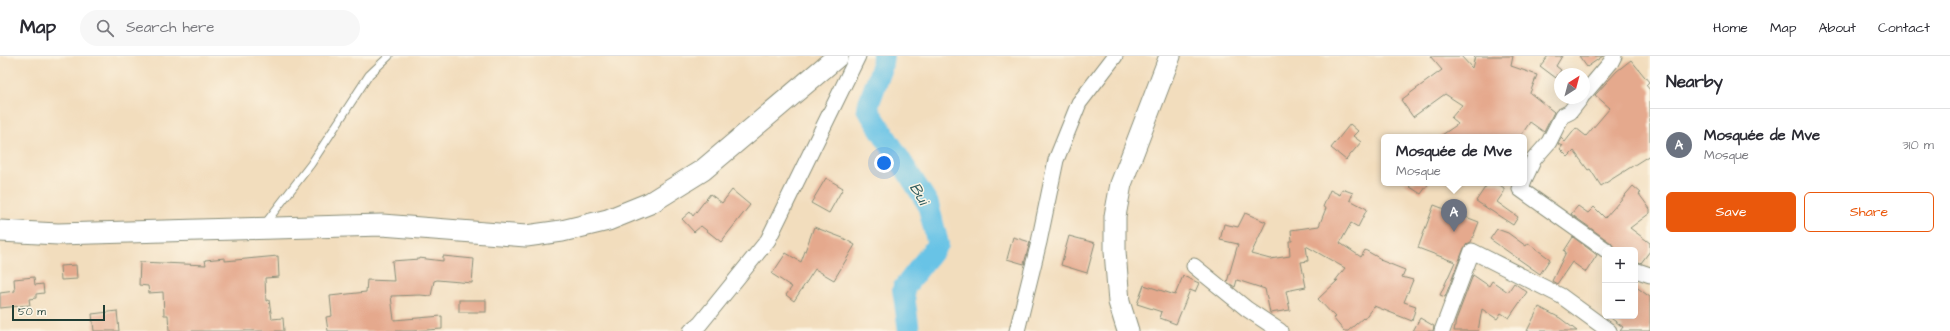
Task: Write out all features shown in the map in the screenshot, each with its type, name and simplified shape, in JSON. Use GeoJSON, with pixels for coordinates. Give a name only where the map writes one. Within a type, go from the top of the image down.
{"type":"FeatureCollection","features":[{"type":"Feature","properties":{"kind":"main road"},"geometry":{"type":"LineString","coordinates":[[0,231],[58,234],[260,230],[382,225],[526,236],[562,232],[608,220],[650,203],[702,170],[838,56]]}},
{"type":"Feature","properties":{"kind":"main road"},"geometry":{"type":"LineString","coordinates":[[1128,331],[1119,302],[1115,251],[1115,216],[1121,184],[1170,56]]}},
{"type":"Feature","properties":{"kind":"street"},"geometry":{"type":"LineString","coordinates":[[691,331],[700,324],[768,240],[858,56]]}},
{"type":"Feature","properties":{"kind":"street"},"geometry":{"type":"LineString","coordinates":[[1017,331],[1039,242],[1056,160],[1079,103],[1115,56]]}},
{"type":"Feature","properties":{"kind":"street"},"geometry":{"type":"LineString","coordinates":[[1590,87],[1611,62],[1614,56]]}},
{"type":"Feature","properties":{"kind":"street"},"geometry":{"type":"LineString","coordinates":[[1527,174],[1534,159],[1549,142],[1562,116],[1570,112],[1576,104]]}},
{"type":"Feature","properties":{"kind":"street"},"geometry":{"type":"LineString","coordinates":[[1521,186],[1520,189],[1602,247]]}},
{"type":"Feature","properties":{"kind":"street"},"geometry":{"type":"LineString","coordinates":[[1442,331],[1472,251],[1561,296],[1609,331]]}},
{"type":"Feature","properties":{"kind":"street"},"geometry":{"type":"LineString","coordinates":[[1194,266],[1247,309],[1280,331]]}},
{"type":"Feature","properties":{"kind":"street"},"geometry":{"type":"LineString","coordinates":[[1638,271],[1650,275]]}},
{"type":"Feature","properties":{"kind":"lane"},"geometry":{"type":"LineString","coordinates":[[260,230],[310,164],[369,75],[389,56]]}},
{"type":"Feature","properties":{"kind":"building"},"geometry":{"type":"Polygon","coordinates":[[[1430,56],[1461,56],[1472,68],[1475,56],[1513,56],[1511,66],[1537,75],[1530,93],[1554,112],[1544,132],[1530,122],[1522,134],[1443,134],[1458,124],[1451,118],[1462,105],[1445,94],[1413,117],[1401,100],[1442,70],[1430,56]]]}},
{"type":"Feature","properties":{"kind":"building"},"geometry":{"type":"Polygon","coordinates":[[[1548,56],[1562,56],[1556,66],[1558,68],[1554,68],[1554,76],[1540,66],[1548,56]]]}},
{"type":"Feature","properties":{"kind":"building"},"geometry":{"type":"Polygon","coordinates":[[[1579,56],[1603,56],[1587,67],[1579,56]]]}},
{"type":"Feature","properties":{"kind":"building"},"geometry":{"type":"Polygon","coordinates":[[[1631,60],[1649,82],[1646,85],[1650,90],[1650,155],[1601,186],[1590,169],[1588,170],[1574,151],[1568,157],[1560,149],[1563,145],[1558,144],[1561,138],[1565,142],[1576,128],[1586,136],[1610,108],[1595,95],[1617,71],[1631,60]]]}},
{"type":"Feature","properties":{"kind":"building"},"geometry":{"type":"Polygon","coordinates":[[[1350,124],[1358,131],[1353,136],[1361,142],[1346,160],[1331,148],[1350,124]]]}},
{"type":"Feature","properties":{"kind":"building"},"geometry":{"type":"Polygon","coordinates":[[[826,178],[843,188],[829,213],[811,203],[826,178]]]}},
{"type":"Feature","properties":{"kind":"building"},"geometry":{"type":"Polygon","coordinates":[[[1409,186],[1427,186],[1421,194],[1409,186]]]}},
{"type":"Feature","properties":{"kind":"building"},"geometry":{"type":"Polygon","coordinates":[[[1486,186],[1501,186],[1504,188],[1504,192],[1497,202],[1518,217],[1513,225],[1476,201],[1486,186]]]}},
{"type":"Feature","properties":{"kind":"building"},"geometry":{"type":"Polygon","coordinates":[[[1633,186],[1641,193],[1639,194],[1650,209],[1650,213],[1630,228],[1650,243],[1650,251],[1641,263],[1638,262],[1638,247],[1614,247],[1611,243],[1571,214],[1578,206],[1588,213],[1594,207],[1605,218],[1633,186]]]}},
{"type":"Feature","properties":{"kind":"building"},"geometry":{"type":"Polygon","coordinates":[[[1342,189],[1353,193],[1350,200],[1367,209],[1358,227],[1351,223],[1340,243],[1361,257],[1365,250],[1381,259],[1380,260],[1405,270],[1402,277],[1413,280],[1404,302],[1416,306],[1412,321],[1374,306],[1364,319],[1363,318],[1348,331],[1344,331],[1333,318],[1335,317],[1318,299],[1338,280],[1335,281],[1345,268],[1306,246],[1308,261],[1301,262],[1306,287],[1286,291],[1290,310],[1270,313],[1265,289],[1237,280],[1235,287],[1227,282],[1238,244],[1220,240],[1224,224],[1238,227],[1245,213],[1266,222],[1251,254],[1270,259],[1290,256],[1289,241],[1292,241],[1291,230],[1319,226],[1326,208],[1323,207],[1330,190],[1340,195],[1342,189]]]}},
{"type":"Feature","properties":{"kind":"building"},"geometry":{"type":"Polygon","coordinates":[[[732,190],[750,205],[721,242],[701,226],[694,232],[682,219],[690,212],[693,216],[710,194],[722,203],[732,190]]]}},
{"type":"Feature","properties":{"kind":"building"},"geometry":{"type":"Polygon","coordinates":[[[1434,205],[1479,222],[1471,242],[1464,248],[1445,297],[1440,295],[1455,262],[1418,248],[1434,205]]]}},
{"type":"Feature","properties":{"kind":"building"},"geometry":{"type":"Polygon","coordinates":[[[814,227],[843,238],[855,245],[834,280],[815,269],[794,301],[786,295],[792,287],[772,274],[786,253],[801,262],[814,227]]]}},
{"type":"Feature","properties":{"kind":"building"},"geometry":{"type":"Polygon","coordinates":[[[1497,229],[1508,233],[1526,246],[1528,243],[1550,259],[1540,274],[1490,239],[1497,229]]]}},
{"type":"Feature","properties":{"kind":"building"},"geometry":{"type":"Polygon","coordinates":[[[1069,236],[1095,243],[1087,273],[1061,265],[1069,236]]]}},
{"type":"Feature","properties":{"kind":"building"},"geometry":{"type":"Polygon","coordinates":[[[1013,237],[1030,242],[1024,264],[1007,259],[1013,237]]]}},
{"type":"Feature","properties":{"kind":"building"},"geometry":{"type":"Polygon","coordinates":[[[1573,237],[1597,255],[1586,272],[1572,262],[1557,284],[1552,281],[1566,252],[1564,251],[1573,237]]]}},
{"type":"Feature","properties":{"kind":"building"},"geometry":{"type":"Polygon","coordinates":[[[278,256],[279,277],[265,278],[266,301],[269,300],[272,319],[283,318],[284,331],[169,331],[168,315],[164,315],[163,292],[149,293],[148,286],[139,285],[140,262],[206,265],[205,260],[225,258],[225,261],[278,256]]]}},
{"type":"Feature","properties":{"kind":"building"},"geometry":{"type":"Polygon","coordinates":[[[443,256],[474,259],[472,283],[437,280],[434,281],[431,296],[391,296],[394,320],[442,316],[442,329],[412,331],[328,331],[326,317],[332,316],[330,296],[366,292],[367,280],[394,281],[392,261],[419,258],[443,261],[443,256]]]}},
{"type":"Feature","properties":{"kind":"building"},"geometry":{"type":"Polygon","coordinates":[[[76,265],[77,279],[61,280],[60,266],[76,265]]]}},
{"type":"Feature","properties":{"kind":"building"},"geometry":{"type":"Polygon","coordinates":[[[1473,275],[1489,286],[1492,281],[1508,292],[1514,283],[1527,292],[1509,318],[1501,313],[1497,319],[1482,309],[1478,331],[1454,331],[1456,320],[1473,275]]]}},
{"type":"Feature","properties":{"kind":"building"},"geometry":{"type":"Polygon","coordinates":[[[1183,276],[1199,283],[1195,292],[1190,290],[1176,324],[1160,318],[1162,312],[1137,304],[1144,285],[1175,295],[1183,276]]]}},
{"type":"Feature","properties":{"kind":"building"},"geometry":{"type":"Polygon","coordinates":[[[34,277],[35,285],[43,284],[44,293],[36,294],[36,298],[29,299],[30,305],[0,308],[0,293],[15,291],[14,279],[34,277]]]}},
{"type":"Feature","properties":{"kind":"building"},"geometry":{"type":"Polygon","coordinates":[[[1638,288],[1650,297],[1650,331],[1620,331],[1623,327],[1612,319],[1638,319],[1638,288]]]}},
{"type":"Feature","properties":{"kind":"building"},"geometry":{"type":"Polygon","coordinates":[[[459,300],[486,300],[486,312],[459,312],[459,300]]]}},
{"type":"Feature","properties":{"kind":"building"},"geometry":{"type":"Polygon","coordinates":[[[1539,307],[1560,318],[1577,331],[1527,331],[1539,307]]]}},
{"type":"Feature","properties":{"kind":"building"},"geometry":{"type":"Polygon","coordinates":[[[117,311],[119,331],[94,331],[92,314],[117,311]]]}},
{"type":"Feature","properties":{"kind":"building"},"geometry":{"type":"Polygon","coordinates":[[[1420,318],[1434,326],[1433,331],[1413,331],[1420,318]]]}},
{"type":"Feature","properties":{"kind":"waterway","name":"Bui"},"geometry":{"type":"LineString","coordinates":[[883,56],[881,70],[867,108],[928,204],[938,244],[903,289],[909,331]]}},
{"type":"Feature","properties":{"kind":"place","name":"Mosquée de Mve"},"geometry":{"type":"Point","coordinates":[1454,232]}}]}
